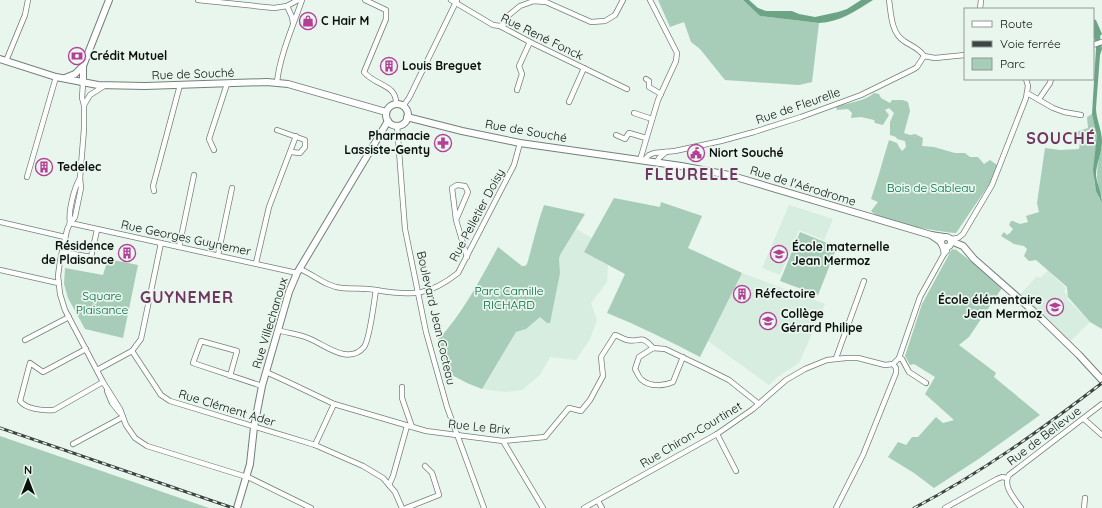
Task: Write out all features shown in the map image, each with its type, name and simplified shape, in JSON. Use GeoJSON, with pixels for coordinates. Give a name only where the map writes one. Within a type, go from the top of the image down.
{"type":"FeatureCollection","features":[{"type":"Feature","properties":{"kind":"street"},"geometry":{"type":"LineString","coordinates":[[3,60],[24,15],[28,0]]}},
{"type":"Feature","properties":{"kind":"street"},"geometry":{"type":"LineString","coordinates":[[108,0],[83,66],[82,98],[84,105],[84,136],[80,178],[76,187],[69,216],[70,223],[65,237],[59,269],[58,283],[61,300],[97,370],[135,438],[147,446],[247,477],[311,508]]}},
{"type":"Feature","properties":{"kind":"street"},"geometry":{"type":"LineString","coordinates":[[198,0],[274,8],[287,6],[298,0]]}},
{"type":"Feature","properties":{"kind":"street"},"geometry":{"type":"LineString","coordinates":[[277,82],[279,70],[293,24],[302,0]]}},
{"type":"Feature","properties":{"kind":"street"},"geometry":{"type":"LineString","coordinates":[[365,0],[386,10],[386,19],[364,72],[375,82],[392,90],[397,96],[396,104]]}},
{"type":"Feature","properties":{"kind":"street"},"geometry":{"type":"LineString","coordinates":[[500,26],[504,24],[509,15],[520,6],[534,1],[546,2],[591,22],[605,21],[616,15],[623,0]]}},
{"type":"Feature","properties":{"kind":"street"},"geometry":{"type":"LineString","coordinates":[[642,160],[646,138],[652,119],[661,94],[676,61],[677,54],[650,0]]}},
{"type":"Feature","properties":{"kind":"street"},"geometry":{"type":"LineString","coordinates":[[889,0],[892,20],[899,36],[905,42],[918,49],[924,56],[935,58],[964,55]]}},
{"type":"Feature","properties":{"kind":"street"},"geometry":{"type":"LineString","coordinates":[[403,106],[409,98],[454,1]]}},
{"type":"Feature","properties":{"kind":"street","name":"Rue René Fonck"},"geometry":{"type":"LineString","coordinates":[[454,1],[493,25],[500,26],[627,89]]}},
{"type":"Feature","properties":{"kind":"street"},"geometry":{"type":"LineString","coordinates":[[287,6],[292,17],[293,24]]}},
{"type":"Feature","properties":{"kind":"street"},"geometry":{"type":"LineString","coordinates":[[517,90],[522,74],[519,66],[530,42]]}},
{"type":"Feature","properties":{"kind":"street"},"geometry":{"type":"LineString","coordinates":[[1094,45],[1102,42]]}},
{"type":"Feature","properties":{"kind":"street","name":"Rue de Fleurelle"},"geometry":{"type":"LineString","coordinates":[[642,160],[654,153],[666,152],[728,139],[802,117],[861,95],[918,67],[924,56]]}},
{"type":"Feature","properties":{"kind":"street","name":"Rue de Souché"},"geometry":{"type":"LineString","coordinates":[[3,60],[83,83],[104,86],[277,82],[298,86],[386,112]]}},
{"type":"Feature","properties":{"kind":"street"},"geometry":{"type":"LineString","coordinates":[[66,78],[75,74],[83,66]]}},
{"type":"Feature","properties":{"kind":"street"},"geometry":{"type":"LineString","coordinates":[[569,102],[584,68]]}},
{"type":"Feature","properties":{"kind":"street"},"geometry":{"type":"LineString","coordinates":[[27,177],[56,76]]}},
{"type":"Feature","properties":{"kind":"street"},"geometry":{"type":"LineString","coordinates":[[646,79],[649,81],[649,87],[661,94]]}},
{"type":"Feature","properties":{"kind":"street"},"geometry":{"type":"LineString","coordinates":[[836,508],[855,474],[894,377],[896,368],[893,364],[899,358],[920,298],[944,254],[946,242],[958,238],[963,234],[992,185],[1027,93],[1028,86],[1026,80]]}},
{"type":"Feature","properties":{"kind":"street"},"geometry":{"type":"LineString","coordinates":[[1039,99],[1051,80]]}},
{"type":"Feature","properties":{"kind":"street"},"geometry":{"type":"LineString","coordinates":[[214,150],[209,139],[227,84]]}},
{"type":"Feature","properties":{"kind":"street"},"geometry":{"type":"LineString","coordinates":[[154,191],[180,85]]}},
{"type":"Feature","properties":{"kind":"street"},"geometry":{"type":"LineString","coordinates":[[84,105],[90,95],[104,86]]}},
{"type":"Feature","properties":{"kind":"street"},"geometry":{"type":"LineString","coordinates":[[1027,93],[1049,106],[1064,112],[1081,115]]}},
{"type":"Feature","properties":{"kind":"street"},"geometry":{"type":"LineString","coordinates":[[396,104],[403,106],[407,112],[407,117],[404,122],[397,125],[391,124],[388,121],[386,112],[389,107],[396,104]]}},
{"type":"Feature","properties":{"kind":"street"},"geometry":{"type":"LineString","coordinates":[[634,112],[652,119]]}},
{"type":"Feature","properties":{"kind":"street","name":"Rue de Souché"},"geometry":{"type":"LineString","coordinates":[[407,117],[520,143],[642,160]]}},
{"type":"Feature","properties":{"kind":"street","name":"Rue Villechanoux"},"geometry":{"type":"LineString","coordinates":[[237,507],[247,477],[252,453],[254,427],[262,386],[289,292],[299,271],[388,121]]}},
{"type":"Feature","properties":{"kind":"street","name":"Boulevard Jean Cocteau"},"geometry":{"type":"LineString","coordinates":[[397,125],[405,229],[434,364],[447,407],[484,508]]}},
{"type":"Feature","properties":{"kind":"street"},"geometry":{"type":"LineString","coordinates":[[278,130],[305,140],[304,147],[300,153],[291,152]]}},
{"type":"Feature","properties":{"kind":"street"},"geometry":{"type":"LineString","coordinates":[[616,135],[625,139],[630,133],[646,138]]}},
{"type":"Feature","properties":{"kind":"street"},"geometry":{"type":"LineString","coordinates":[[256,263],[273,193],[291,152],[296,136]]}},
{"type":"Feature","properties":{"kind":"street","name":"Rue Pelletier Doisy"},"geometry":{"type":"LineString","coordinates":[[376,290],[394,293],[418,293],[434,289],[446,283],[458,273],[514,165],[520,143]]}},
{"type":"Feature","properties":{"kind":"street"},"geometry":{"type":"LineString","coordinates":[[657,162],[666,152]]}},
{"type":"Feature","properties":{"kind":"street","name":"Rue de l'Aérodrome"},"geometry":{"type":"LineString","coordinates":[[642,160],[729,176],[931,236],[958,247],[974,259],[1040,317],[1100,378]]}},
{"type":"Feature","properties":{"kind":"street"},"geometry":{"type":"LineString","coordinates":[[179,247],[194,175]]}},
{"type":"Feature","properties":{"kind":"street"},"geometry":{"type":"LineString","coordinates":[[456,220],[468,192],[465,186],[457,185],[452,188],[456,220],[467,257]]}},
{"type":"Feature","properties":{"kind":"street"},"geometry":{"type":"LineString","coordinates":[[218,255],[232,188]]}},
{"type":"Feature","properties":{"kind":"street"},"geometry":{"type":"LineString","coordinates":[[0,222],[65,237]]}},
{"type":"Feature","properties":{"kind":"street","name":"Rue Georges Guynemer"},"geometry":{"type":"LineString","coordinates":[[70,223],[97,230],[299,271],[329,285],[342,288],[376,290]]}},
{"type":"Feature","properties":{"kind":"street"},"geometry":{"type":"LineString","coordinates":[[62,252],[91,257],[97,230]]}},
{"type":"Feature","properties":{"kind":"street"},"geometry":{"type":"LineString","coordinates":[[97,370],[132,351],[141,339],[161,243]]}},
{"type":"Feature","properties":{"kind":"street"},"geometry":{"type":"LineString","coordinates":[[0,270],[58,283]]}},
{"type":"Feature","properties":{"kind":"street"},"geometry":{"type":"LineString","coordinates":[[836,358],[864,281]]}},
{"type":"Feature","properties":{"kind":"street"},"geometry":{"type":"LineString","coordinates":[[278,330],[307,337],[342,354],[351,355],[358,352],[364,346],[367,338],[376,290]]}},
{"type":"Feature","properties":{"kind":"street"},"geometry":{"type":"LineString","coordinates":[[25,340],[69,317]]}},
{"type":"Feature","properties":{"kind":"street","name":"Rue Le Brix"},"geometry":{"type":"LineString","coordinates":[[266,372],[334,404],[426,431],[503,441],[546,437],[569,408],[581,411],[590,400],[604,376],[601,357],[615,335],[628,340],[646,341],[653,348]]}},
{"type":"Feature","properties":{"kind":"street"},"geometry":{"type":"LineString","coordinates":[[230,376],[237,351],[201,341],[193,363],[230,376],[262,386]]}},
{"type":"Feature","properties":{"kind":"street"},"geometry":{"type":"LineString","coordinates":[[683,357],[673,382],[667,384],[651,385],[641,380],[635,369],[639,357],[653,348],[665,349],[683,357],[729,380],[759,404]]}},
{"type":"Feature","properties":{"kind":"street"},"geometry":{"type":"LineString","coordinates":[[86,349],[43,372],[30,363],[20,401],[23,405],[46,411],[54,410],[60,405],[105,384]]}},
{"type":"Feature","properties":{"kind":"street","name":"Rue Clément Ader"},"geometry":{"type":"LineString","coordinates":[[132,351],[161,395],[170,401],[315,445],[363,466],[383,478],[395,492],[402,508]]}},
{"type":"Feature","properties":{"kind":"street","name":"Rue Chiron-Courtinet"},"geometry":{"type":"LineString","coordinates":[[584,508],[717,434],[759,404],[786,380],[816,364],[836,358],[858,358],[885,365],[893,364]]}},
{"type":"Feature","properties":{"kind":"street"},"geometry":{"type":"LineString","coordinates":[[899,358],[902,359],[909,372],[926,383]]}},
{"type":"Feature","properties":{"kind":"street"},"geometry":{"type":"LineString","coordinates":[[389,485],[409,426],[402,398],[402,387]]}},
{"type":"Feature","properties":{"kind":"street"},"geometry":{"type":"LineString","coordinates":[[315,445],[334,404]]}},
{"type":"Feature","properties":{"kind":"street","name":"Rue de Bellevue"},"geometry":{"type":"LineString","coordinates":[[1021,508],[1008,489],[1006,478],[1102,404]]}},
{"type":"Feature","properties":{"kind":"street"},"geometry":{"type":"LineString","coordinates":[[73,444],[122,416]]}},
{"type":"Feature","properties":{"kind":"street"},"geometry":{"type":"LineString","coordinates":[[1084,418],[1102,435]]}},
{"type":"Feature","properties":{"kind":"street"},"geometry":{"type":"LineString","coordinates":[[717,434],[736,471]]}},
{"type":"Feature","properties":{"kind":"street"},"geometry":{"type":"LineString","coordinates":[[503,441],[543,508]]}},
{"type":"Feature","properties":{"kind":"street"},"geometry":{"type":"LineString","coordinates":[[406,508],[439,495],[432,473],[425,466]]}},
{"type":"Feature","properties":{"kind":"street"},"geometry":{"type":"LineString","coordinates":[[945,508],[997,479],[1002,477],[1006,478]]}},
{"type":"Feature","properties":{"kind":"street"},"geometry":{"type":"LineString","coordinates":[[1084,508],[1085,498]]}},
{"type":"Feature","properties":{"kind":"street"},"geometry":{"type":"LineString","coordinates":[[598,501],[602,508]]}},
{"type":"Feature","properties":{"kind":"shaded area"},"geometry":{"type":"Polygon","coordinates":[[[743,0],[749,0],[758,8],[766,11],[792,11],[815,17],[847,9],[861,0],[873,0],[854,12],[834,21],[819,23],[760,16],[743,0]]]}},
{"type":"Feature","properties":{"kind":"shaded area"},"geometry":{"type":"Polygon","coordinates":[[[1094,19],[1096,20],[1102,34],[1100,36],[1102,49],[1100,55],[1096,108],[1102,141],[1096,175],[1102,203],[1096,191],[1093,170],[1097,136],[1092,114],[1096,48],[1094,37],[1094,19]]]}},
{"type":"Feature","properties":{"kind":"shaded area","name":"École maternelle Jean Mermoz"},"geometry":{"type":"Polygon","coordinates":[[[789,205],[833,219],[824,240],[799,230],[780,275],[762,268],[789,205]]]}},
{"type":"Feature","properties":{"kind":"shaded area"},"geometry":{"type":"Polygon","coordinates":[[[576,229],[592,238],[584,252],[608,265],[607,282],[591,303],[597,320],[590,339],[576,360],[550,357],[540,375],[522,390],[505,392],[482,389],[516,332],[526,329],[540,317],[547,323],[560,273],[560,255],[576,229]]]}},
{"type":"Feature","properties":{"kind":"shaded area","name":"École élémentaire Jean Mermoz"},"geometry":{"type":"Polygon","coordinates":[[[1048,271],[1066,288],[1064,291],[1068,297],[1067,299],[1090,322],[1070,341],[1036,308],[1020,295],[1037,276],[1040,278],[1048,271]]]}},
{"type":"Feature","properties":{"kind":"shaded area","name":"Collège Gérard Philipe"},"geometry":{"type":"Polygon","coordinates":[[[742,273],[825,304],[799,363],[780,375],[769,385],[708,341],[742,273]]]}},
{"type":"Feature","properties":{"kind":"green space"},"geometry":{"type":"Polygon","coordinates":[[[658,0],[743,0],[760,16],[819,23],[812,82],[799,85],[725,80],[700,49],[691,42],[684,22],[670,27],[658,0]]]}},
{"type":"Feature","properties":{"kind":"green space","name":"Bois de Sableau"},"geometry":{"type":"Polygon","coordinates":[[[874,93],[879,94],[881,98],[890,103],[892,100],[903,100],[908,102],[910,111],[904,133],[910,135],[915,134],[923,138],[922,146],[934,147],[955,153],[965,153],[970,157],[978,157],[984,164],[990,160],[997,165],[990,183],[956,233],[937,231],[898,223],[877,215],[871,211],[878,202],[871,199],[889,140],[897,143],[902,151],[906,147],[905,141],[890,135],[890,122],[894,113],[889,108],[885,110],[889,115],[883,125],[875,123],[874,120],[861,117],[851,118],[852,113],[848,109],[837,110],[836,107],[861,100],[874,93]]]}},
{"type":"Feature","properties":{"kind":"green space"},"geometry":{"type":"Polygon","coordinates":[[[1092,114],[1097,136],[1097,153],[1094,177],[1097,193],[1102,203],[1102,329],[1090,322],[1068,297],[1067,287],[1036,260],[1029,261],[1024,256],[1027,249],[1024,246],[1014,244],[1001,236],[1004,232],[1007,235],[1013,229],[1009,225],[1011,221],[1020,224],[1028,222],[1026,216],[1039,212],[1037,203],[1045,148],[1060,150],[1079,149],[1080,142],[1076,132],[1088,128],[1087,117],[1092,114]]]}},
{"type":"Feature","properties":{"kind":"green space"},"geometry":{"type":"Polygon","coordinates":[[[1102,146],[1102,197],[1099,191],[1097,172],[1102,146]]]}},
{"type":"Feature","properties":{"kind":"green space"},"geometry":{"type":"Polygon","coordinates":[[[614,198],[660,207],[661,202],[702,216],[688,248],[742,273],[700,357],[631,323],[607,313],[625,274],[584,252],[614,198]]]}},
{"type":"Feature","properties":{"kind":"green space","name":"Parc Camille RICHARD"},"geometry":{"type":"Polygon","coordinates":[[[544,205],[585,214],[560,255],[560,273],[550,323],[547,323],[540,317],[526,329],[516,332],[482,389],[446,372],[438,340],[455,319],[478,284],[498,247],[522,266],[527,264],[544,205]]]}},
{"type":"Feature","properties":{"kind":"green space"},"geometry":{"type":"Polygon","coordinates":[[[800,232],[837,247],[818,295],[780,281],[800,232]]]}},
{"type":"Feature","properties":{"kind":"green space"},"geometry":{"type":"Polygon","coordinates":[[[952,249],[955,249],[976,265],[1002,288],[969,337],[959,345],[996,373],[994,377],[1040,415],[980,458],[934,488],[914,473],[888,457],[898,442],[906,445],[912,437],[918,437],[936,417],[943,423],[954,420],[925,394],[935,377],[914,364],[910,365],[905,356],[922,304],[952,249]]]}},
{"type":"Feature","properties":{"kind":"green space","name":"Square Plaisance"},"geometry":{"type":"Polygon","coordinates":[[[108,259],[138,265],[123,338],[85,329],[68,298],[64,284],[65,268],[103,275],[108,259]]]}},
{"type":"Feature","properties":{"kind":"green space"},"geometry":{"type":"Polygon","coordinates":[[[0,436],[209,508],[0,508],[0,436]]]}},
{"type":"Feature","properties":{"kind":"railway"},"geometry":{"type":"LineString","coordinates":[[914,508],[1011,450],[1102,383]]}},
{"type":"Feature","properties":{"kind":"railway"},"geometry":{"type":"LineString","coordinates":[[0,428],[233,508]]}},
{"type":"Feature","properties":{"kind":"place","name":"C Hair M"},"geometry":{"type":"Point","coordinates":[308,21]}},
{"type":"Feature","properties":{"kind":"place","name":"Crédit Mutuel"},"geometry":{"type":"Point","coordinates":[77,56]}},
{"type":"Feature","properties":{"kind":"place","name":"Louis Breguet"},"geometry":{"type":"Point","coordinates":[389,66]}},
{"type":"Feature","properties":{"kind":"place","name":"Pharmacie Lassiste-Genty"},"geometry":{"type":"Point","coordinates":[443,143]}},
{"type":"Feature","properties":{"kind":"place","name":"Niort Souché"},"geometry":{"type":"Point","coordinates":[696,153]}},
{"type":"Feature","properties":{"kind":"place","name":"Tedelec"},"geometry":{"type":"Point","coordinates":[44,167]}},
{"type":"Feature","properties":{"kind":"place","name":"Résidence de Plaisance"},"geometry":{"type":"Point","coordinates":[127,253]}},
{"type":"Feature","properties":{"kind":"place","name":"École maternelle Jean Mermoz"},"geometry":{"type":"Point","coordinates":[779,254]}},
{"type":"Feature","properties":{"kind":"place","name":"Réfectoire"},"geometry":{"type":"Point","coordinates":[742,294]}},
{"type":"Feature","properties":{"kind":"place","name":"École élémentaire Jean Mermoz"},"geometry":{"type":"Point","coordinates":[1055,307]}},
{"type":"Feature","properties":{"kind":"place","name":"Collège Gérard Philipe"},"geometry":{"type":"Point","coordinates":[768,321]}},
{"type":"Feature","properties":{"kind":"district","name":"SOUCHÉ"},"geometry":{"type":"Point","coordinates":[1061,138]}},
{"type":"Feature","properties":{"kind":"district","name":"FLEURELLE"},"geometry":{"type":"Point","coordinates":[692,174]}},
{"type":"Feature","properties":{"kind":"district","name":"GUYNEMER"},"geometry":{"type":"Point","coordinates":[187,297]}}]}
